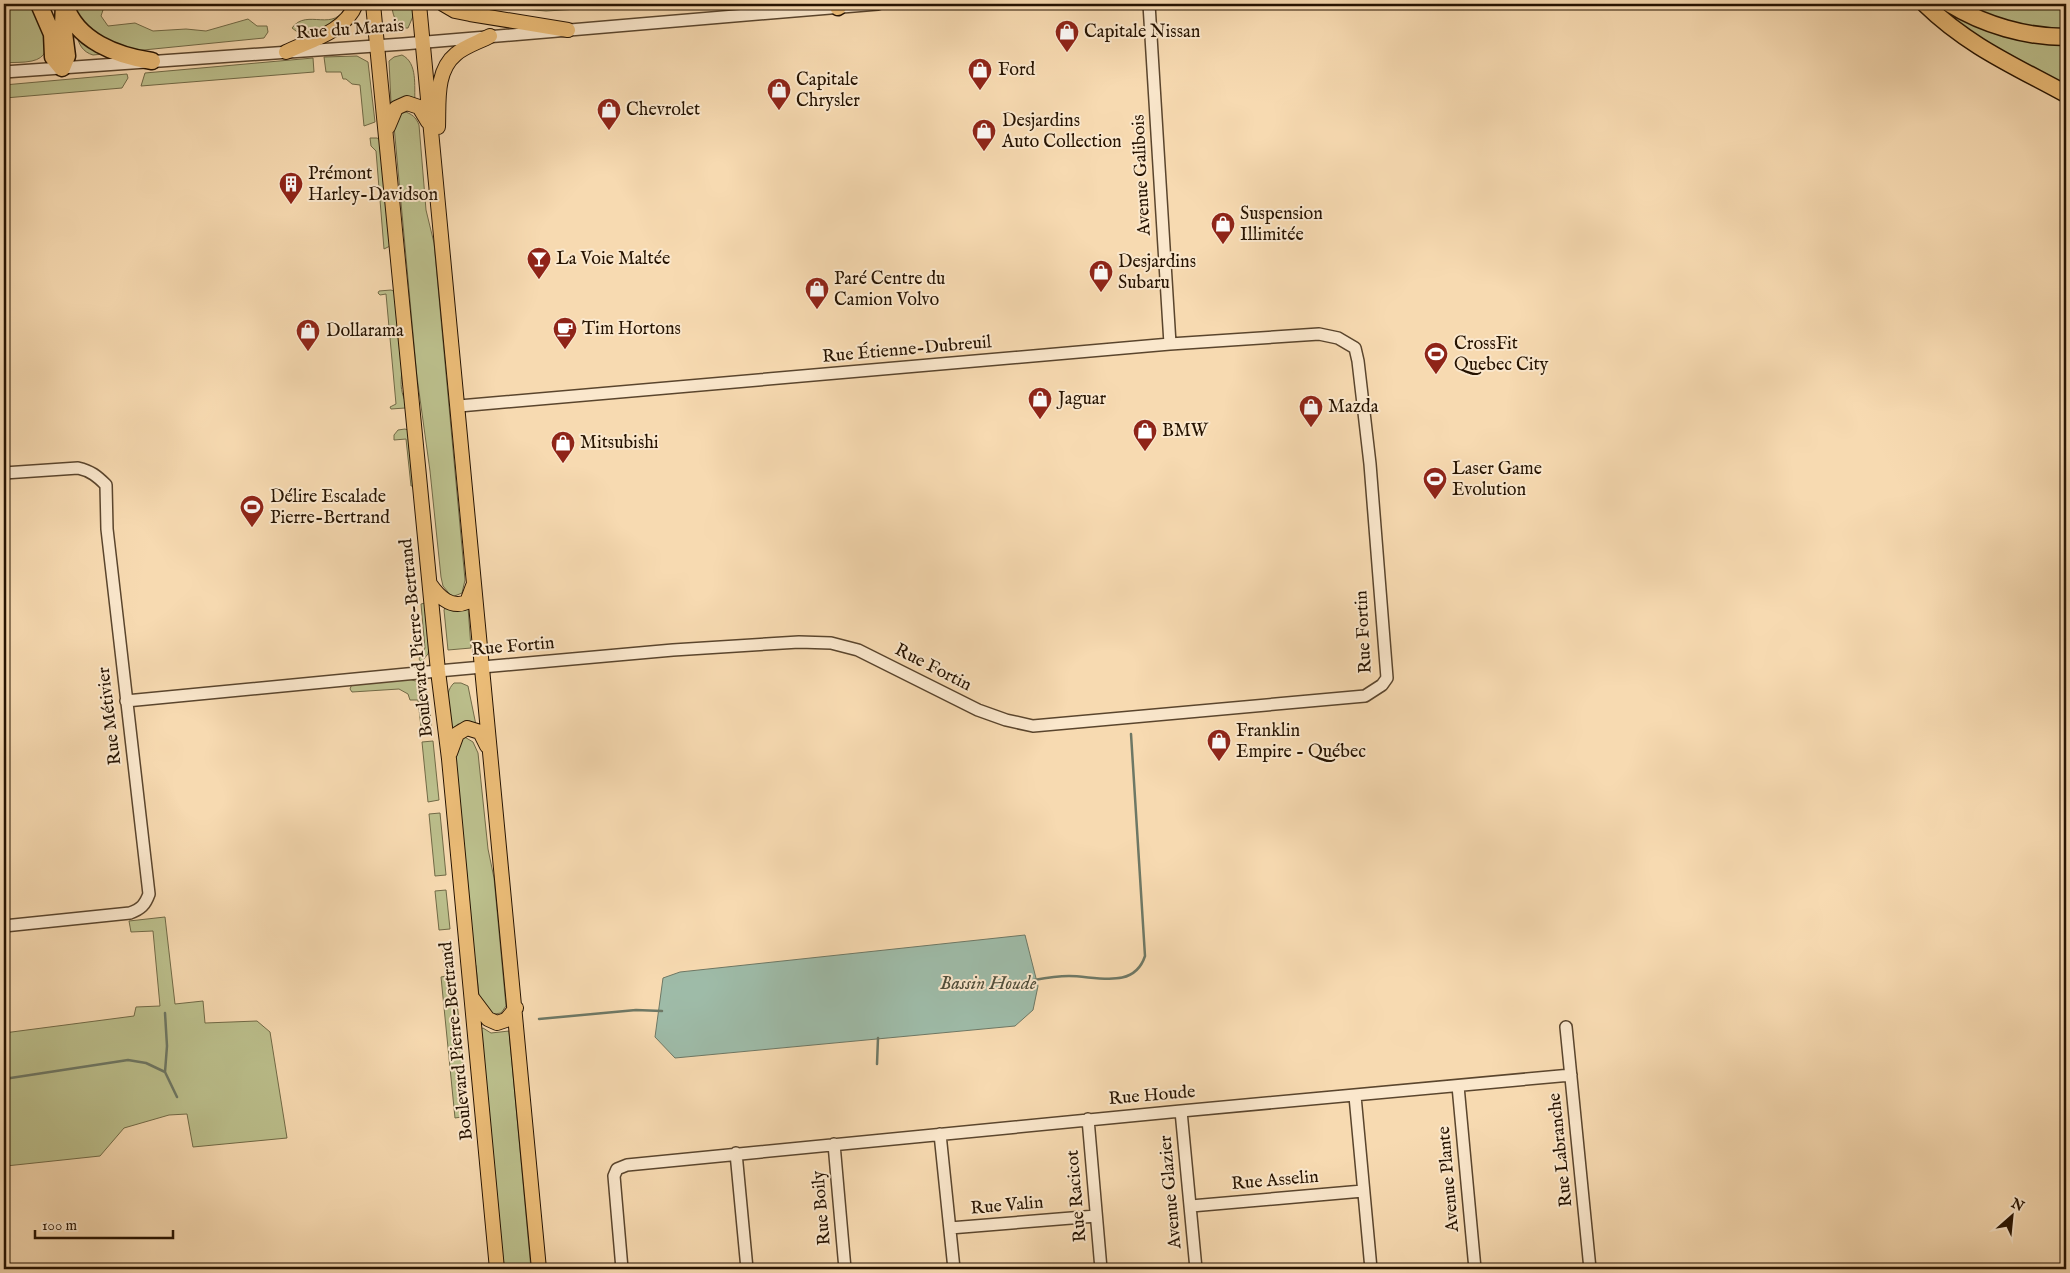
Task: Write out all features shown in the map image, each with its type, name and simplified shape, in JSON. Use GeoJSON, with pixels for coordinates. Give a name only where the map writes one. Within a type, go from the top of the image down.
{"type":"FeatureCollection","features":[{"type":"Feature","properties":{"kind":"highway"},"geometry":{"type":"LineString","coordinates":[[39,4],[52,34],[53,57],[62,68],[67,56],[63,25],[64,4]]}},
{"type":"Feature","properties":{"kind":"highway"},"geometry":{"type":"LineString","coordinates":[[64,4],[73,22],[97,43],[131,58],[152,61]]}},
{"type":"Feature","properties":{"kind":"highway"},"geometry":{"type":"LineString","coordinates":[[1925,4],[1960,34],[1986,52],[2066,94]]}},
{"type":"Feature","properties":{"kind":"highway"},"geometry":{"type":"LineString","coordinates":[[1950,4],[1987,22],[2017,31],[2066,37]]}},
{"type":"Feature","properties":{"kind":"main road"},"geometry":{"type":"LineString","coordinates":[[286,52],[339,27],[352,14],[356,4]]}},
{"type":"Feature","properties":{"kind":"main road","name":"Boulevard Pierre-Bertrand"},"geometry":{"type":"LineString","coordinates":[[373,4],[438,670],[449,759],[497,1269]]}},
{"type":"Feature","properties":{"kind":"main road"},"geometry":{"type":"LineString","coordinates":[[420,4],[540,1269]]}},
{"type":"Feature","properties":{"kind":"main road"},"geometry":{"type":"LineString","coordinates":[[444,4],[455,10],[470,14],[568,30]]}},
{"type":"Feature","properties":{"kind":"main road"},"geometry":{"type":"LineString","coordinates":[[436,186],[439,98],[442,73],[448,62],[457,53],[490,36]]}},
{"type":"Feature","properties":{"kind":"main road"},"geometry":{"type":"LineString","coordinates":[[386,133],[394,110],[399,105],[407,103],[420,107],[430,125]]}},
{"type":"Feature","properties":{"kind":"main road"},"geometry":{"type":"LineString","coordinates":[[430,583],[443,599],[456,605],[467,602],[474,581]]}},
{"type":"Feature","properties":{"kind":"main road"},"geometry":{"type":"LineString","coordinates":[[449,759],[457,734],[468,728],[480,732],[490,753]]}},
{"type":"Feature","properties":{"kind":"main road"},"geometry":{"type":"LineString","coordinates":[[472,996],[481,1012],[493,1022],[499,1023],[506,1020],[516,1008]]}},
{"type":"Feature","properties":{"kind":"street","name":"Rue du Marais"},"geometry":{"type":"LineString","coordinates":[[4,72],[377,46],[838,5],[878,4]]}},
{"type":"Feature","properties":{"kind":"street","name":"Avenue Galibois"},"geometry":{"type":"LineString","coordinates":[[1149,4],[1170,344]]}},
{"type":"Feature","properties":{"kind":"street","name":"Rue Étienne-Dubreuil"},"geometry":{"type":"LineString","coordinates":[[459,406],[1170,344],[1319,334],[1338,338],[1355,348]]}},
{"type":"Feature","properties":{"kind":"street","name":"Rue Fortin"},"geometry":{"type":"LineString","coordinates":[[126,701],[438,670],[673,650],[799,642],[832,643],[858,650],[978,710],[1006,720],[1033,726],[1365,696],[1382,685],[1387,678],[1370,464],[1355,348]]}},
{"type":"Feature","properties":{"kind":"street","name":"Rue Métivier"},"geometry":{"type":"LineString","coordinates":[[4,473],[78,468],[89,470],[106,486],[107,529],[149,894],[146,904],[139,910],[130,913],[4,926]]}},
{"type":"Feature","properties":{"kind":"street","name":"Rue Labranche"},"geometry":{"type":"LineString","coordinates":[[1566,1027],[1590,1269]]}},
{"type":"Feature","properties":{"kind":"street","name":"Rue Houde"},"geometry":{"type":"LineString","coordinates":[[622,1269],[614,1176],[617,1169],[627,1164],[1571,1075]]}},
{"type":"Feature","properties":{"kind":"street","name":"Avenue Plante"},"geometry":{"type":"LineString","coordinates":[[1458,1086],[1475,1269]]}},
{"type":"Feature","properties":{"kind":"street"},"geometry":{"type":"LineString","coordinates":[[1354,1096],[1371,1269]]}},
{"type":"Feature","properties":{"kind":"street","name":"Avenue Glazier"},"geometry":{"type":"LineString","coordinates":[[1182,1111],[1196,1269]]}},
{"type":"Feature","properties":{"kind":"street","name":"Rue Racicot"},"geometry":{"type":"LineString","coordinates":[[1088,1120],[1101,1269]]}},
{"type":"Feature","properties":{"kind":"street"},"geometry":{"type":"LineString","coordinates":[[940,1134],[954,1269]]}},
{"type":"Feature","properties":{"kind":"street","name":"Rue Boily"},"geometry":{"type":"LineString","coordinates":[[834,1144],[845,1269]]}},
{"type":"Feature","properties":{"kind":"street"},"geometry":{"type":"LineString","coordinates":[[736,1153],[747,1269]]}},
{"type":"Feature","properties":{"kind":"street","name":"Rue Asselin"},"geometry":{"type":"LineString","coordinates":[[1190,1206],[1363,1190]]}},
{"type":"Feature","properties":{"kind":"street","name":"Rue Valin"},"geometry":{"type":"LineString","coordinates":[[950,1228],[1096,1216]]}},
{"type":"Feature","properties":{"kind":"green space"},"geometry":{"type":"Polygon","coordinates":[[[4,4],[35,4],[47,36],[45,52],[40,57],[29,62],[4,63],[4,4]]]}},
{"type":"Feature","properties":{"kind":"green space"},"geometry":{"type":"Polygon","coordinates":[[[76,4],[105,4],[101,16],[108,26],[135,23],[153,31],[186,29],[206,31],[248,19],[257,26],[267,26],[268,32],[264,38],[93,55],[86,52],[78,41],[76,4]]]}},
{"type":"Feature","properties":{"kind":"green space"},"geometry":{"type":"Polygon","coordinates":[[[347,4],[354,4],[339,25],[300,34],[292,28],[298,22],[305,20],[328,20],[335,18],[342,13],[347,4]]]}},
{"type":"Feature","properties":{"kind":"green space"},"geometry":{"type":"Polygon","coordinates":[[[392,4],[413,4],[414,14],[408,28],[402,28],[397,23],[393,14],[392,4]]]}},
{"type":"Feature","properties":{"kind":"green space"},"geometry":{"type":"Polygon","coordinates":[[[460,4],[661,4],[546,11],[460,4]]]}},
{"type":"Feature","properties":{"kind":"green space"},"geometry":{"type":"Polygon","coordinates":[[[1960,4],[2066,4],[2066,32],[2020,26],[1960,4]]]}},
{"type":"Feature","properties":{"kind":"green space"},"geometry":{"type":"Polygon","coordinates":[[[1944,7],[2066,45],[2066,87],[1989,45],[1940,11],[1944,7]]]}},
{"type":"Feature","properties":{"kind":"green space"},"geometry":{"type":"Polygon","coordinates":[[[402,55],[411,63],[413,69],[415,102],[403,99],[391,103],[389,61],[394,57],[402,55]]]}},
{"type":"Feature","properties":{"kind":"green space"},"geometry":{"type":"Polygon","coordinates":[[[357,56],[368,62],[375,122],[364,126],[360,85],[352,84],[343,79],[341,72],[326,72],[324,57],[357,56]]]}},
{"type":"Feature","properties":{"kind":"green space"},"geometry":{"type":"Polygon","coordinates":[[[313,58],[314,72],[141,86],[145,73],[313,58]]]}},
{"type":"Feature","properties":{"kind":"green space"},"geometry":{"type":"Polygon","coordinates":[[[127,74],[128,78],[122,88],[5,98],[4,85],[127,74]]]}},
{"type":"Feature","properties":{"kind":"green space"},"geometry":{"type":"Polygon","coordinates":[[[403,111],[413,116],[419,125],[426,210],[434,243],[465,580],[462,593],[452,597],[443,586],[441,577],[430,471],[417,377],[394,126],[398,115],[403,111]]]}},
{"type":"Feature","properties":{"kind":"green space"},"geometry":{"type":"Polygon","coordinates":[[[370,138],[377,138],[382,141],[390,246],[384,249],[376,151],[371,146],[370,138]]]}},
{"type":"Feature","properties":{"kind":"green space"},"geometry":{"type":"Polygon","coordinates":[[[391,290],[396,292],[402,351],[401,387],[407,405],[405,408],[391,409],[390,407],[396,404],[386,294],[380,295],[378,293],[379,291],[391,290]]]}},
{"type":"Feature","properties":{"kind":"green space"},"geometry":{"type":"Polygon","coordinates":[[[398,430],[408,430],[414,486],[411,486],[406,439],[394,440],[394,435],[398,430]]]}},
{"type":"Feature","properties":{"kind":"green space"},"geometry":{"type":"Polygon","coordinates":[[[425,603],[429,648],[428,654],[421,662],[419,659],[425,648],[421,604],[425,603]]]}},
{"type":"Feature","properties":{"kind":"green space"},"geometry":{"type":"Polygon","coordinates":[[[468,607],[471,648],[448,650],[444,610],[445,608],[452,610],[468,607]]]}},
{"type":"Feature","properties":{"kind":"green space"},"geometry":{"type":"Polygon","coordinates":[[[407,679],[415,681],[425,690],[428,696],[431,726],[421,727],[418,700],[410,700],[408,694],[399,689],[352,692],[350,689],[352,684],[407,679]]]}},
{"type":"Feature","properties":{"kind":"green space"},"geometry":{"type":"Polygon","coordinates":[[[454,683],[468,686],[477,730],[458,724],[451,730],[447,699],[450,688],[454,683]]]}},
{"type":"Feature","properties":{"kind":"green space"},"geometry":{"type":"Polygon","coordinates":[[[463,736],[473,742],[478,753],[488,849],[494,878],[506,1006],[501,1013],[494,1014],[486,1012],[480,1006],[476,966],[471,952],[454,753],[463,736]]]}},
{"type":"Feature","properties":{"kind":"green space"},"geometry":{"type":"Polygon","coordinates":[[[433,741],[439,800],[428,802],[422,742],[433,741]]]}},
{"type":"Feature","properties":{"kind":"green space"},"geometry":{"type":"Polygon","coordinates":[[[440,813],[446,875],[435,876],[429,814],[440,813]]]}},
{"type":"Feature","properties":{"kind":"green space"},"geometry":{"type":"Polygon","coordinates":[[[446,890],[450,929],[439,930],[435,891],[446,890]]]}},
{"type":"Feature","properties":{"kind":"green space"},"geometry":{"type":"Polygon","coordinates":[[[165,917],[175,1004],[203,1001],[205,1023],[257,1021],[270,1032],[287,1138],[193,1147],[187,1114],[169,1115],[124,1128],[100,1156],[6,1166],[4,1148],[4,1033],[134,1016],[136,1007],[160,1006],[153,931],[131,932],[129,921],[165,917]]]}},
{"type":"Feature","properties":{"kind":"green space"},"geometry":{"type":"Polygon","coordinates":[[[452,949],[468,1116],[455,1118],[441,977],[446,976],[443,950],[452,949]]]}},
{"type":"Feature","properties":{"kind":"green space"},"geometry":{"type":"Polygon","coordinates":[[[483,1028],[491,1033],[509,1031],[531,1269],[503,1269],[480,1029],[483,1028]]]}},
{"type":"Feature","properties":{"kind":"water","name":"Bassin Houde"},"geometry":{"type":"Polygon","coordinates":[[[1025,935],[1038,986],[1033,1010],[1015,1026],[675,1058],[655,1037],[663,978],[680,972],[1025,935]]]}},
{"type":"Feature","properties":{"kind":"waterway"},"geometry":{"type":"LineString","coordinates":[[1034,980],[1065,976],[1102,979],[1123,977],[1140,967],[1145,956],[1131,734]]}},
{"type":"Feature","properties":{"kind":"waterway"},"geometry":{"type":"LineString","coordinates":[[539,1019],[636,1010],[662,1011]]}},
{"type":"Feature","properties":{"kind":"waterway"},"geometry":{"type":"LineString","coordinates":[[165,1013],[167,1046],[165,1072]]}},
{"type":"Feature","properties":{"kind":"waterway"},"geometry":{"type":"LineString","coordinates":[[877,1064],[878,1038]]}},
{"type":"Feature","properties":{"kind":"waterway"},"geometry":{"type":"LineString","coordinates":[[4,1079],[128,1060],[146,1063],[165,1072],[177,1097]]}},
{"type":"Feature","properties":{"kind":"place","name":"Capitale Nissan"},"geometry":{"type":"Point","coordinates":[1067,53]}},
{"type":"Feature","properties":{"kind":"place","name":"Ford"},"geometry":{"type":"Point","coordinates":[980,91]}},
{"type":"Feature","properties":{"kind":"place","name":"Capitale Chrysler"},"geometry":{"type":"Point","coordinates":[779,111]}},
{"type":"Feature","properties":{"kind":"place","name":"Chevrolet"},"geometry":{"type":"Point","coordinates":[609,131]}},
{"type":"Feature","properties":{"kind":"place","name":"Desjardins Auto Collection"},"geometry":{"type":"Point","coordinates":[984,152]}},
{"type":"Feature","properties":{"kind":"place","name":"Prémont Harley-Davidson"},"geometry":{"type":"Point","coordinates":[291,205]}},
{"type":"Feature","properties":{"kind":"place","name":"Suspension Illimitée"},"geometry":{"type":"Point","coordinates":[1223,245]}},
{"type":"Feature","properties":{"kind":"place","name":"La Voie Maltée"},"geometry":{"type":"Point","coordinates":[539,280]}},
{"type":"Feature","properties":{"kind":"place","name":"Desjardins Subaru"},"geometry":{"type":"Point","coordinates":[1101,293]}},
{"type":"Feature","properties":{"kind":"place","name":"Paré Centre du Camion Volvo"},"geometry":{"type":"Point","coordinates":[817,310]}},
{"type":"Feature","properties":{"kind":"place","name":"Tim Hortons"},"geometry":{"type":"Point","coordinates":[565,350]}},
{"type":"Feature","properties":{"kind":"place","name":"Dollarama"},"geometry":{"type":"Point","coordinates":[308,352]}},
{"type":"Feature","properties":{"kind":"place","name":"CrossFit Quebec City"},"geometry":{"type":"Point","coordinates":[1436,375]}},
{"type":"Feature","properties":{"kind":"place","name":"Jaguar"},"geometry":{"type":"Point","coordinates":[1040,420]}},
{"type":"Feature","properties":{"kind":"place","name":"Mazda"},"geometry":{"type":"Point","coordinates":[1311,428]}},
{"type":"Feature","properties":{"kind":"place","name":"BMW"},"geometry":{"type":"Point","coordinates":[1145,452]}},
{"type":"Feature","properties":{"kind":"place","name":"Mitsubishi"},"geometry":{"type":"Point","coordinates":[563,464]}},
{"type":"Feature","properties":{"kind":"place","name":"Laser Game Evolution"},"geometry":{"type":"Point","coordinates":[1435,500]}},
{"type":"Feature","properties":{"kind":"place","name":"Délire Escalade Pierre-Bertrand"},"geometry":{"type":"Point","coordinates":[252,528]}},
{"type":"Feature","properties":{"kind":"place","name":"Franklin Empire - Québec"},"geometry":{"type":"Point","coordinates":[1219,762]}}]}
